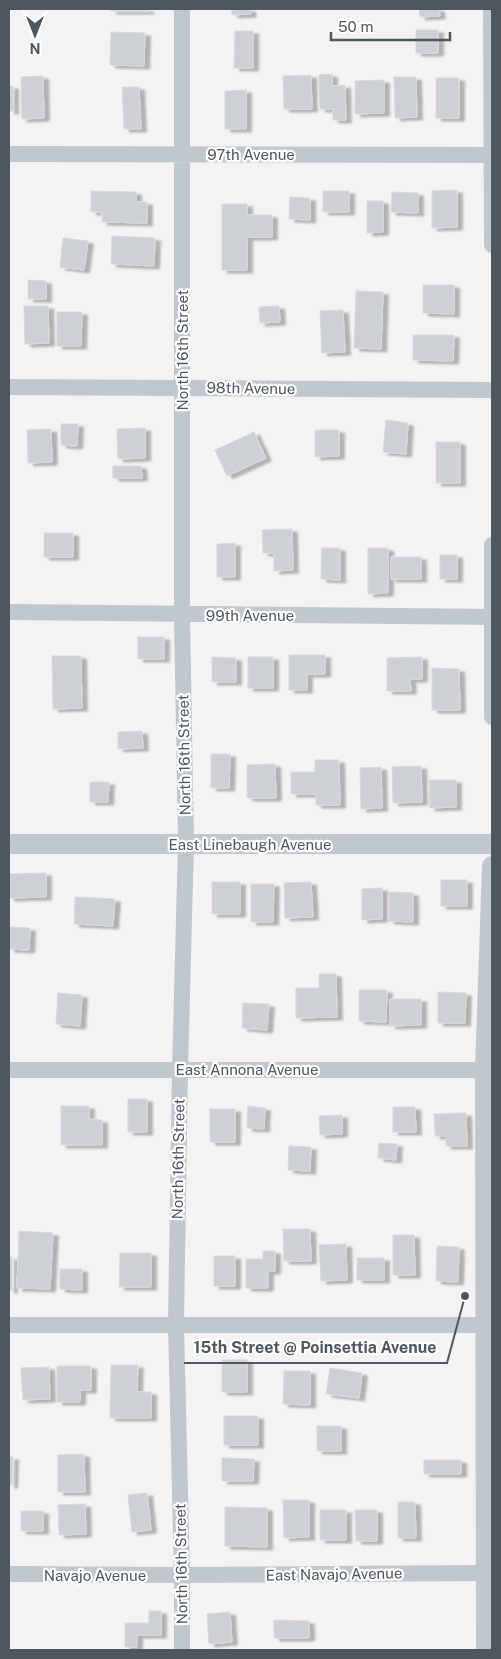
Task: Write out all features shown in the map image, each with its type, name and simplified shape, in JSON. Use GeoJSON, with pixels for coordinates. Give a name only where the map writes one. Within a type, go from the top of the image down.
{"type":"FeatureCollection","features":[{"type":"Feature","properties":{"kind":"street","name":"North 16th Street"},"geometry":{"type":"LineString","coordinates":[[182,9],[182,615],[186,844],[176,1325],[182,1650]]}},
{"type":"Feature","properties":{"kind":"street"},"geometry":{"type":"LineString","coordinates":[[491,9],[492,246]]}},
{"type":"Feature","properties":{"kind":"street","name":"97th Avenue"},"geometry":{"type":"LineString","coordinates":[[9,154],[492,154]]}},
{"type":"Feature","properties":{"kind":"street","name":"98th Avenue"},"geometry":{"type":"LineString","coordinates":[[9,387],[492,390]]}},
{"type":"Feature","properties":{"kind":"street"},"geometry":{"type":"LineString","coordinates":[[492,545],[492,717]]}},
{"type":"Feature","properties":{"kind":"street","name":"99th Avenue"},"geometry":{"type":"LineString","coordinates":[[9,612],[492,617]]}},
{"type":"Feature","properties":{"kind":"street","name":"East Linebaugh Avenue"},"geometry":{"type":"LineString","coordinates":[[9,844],[492,844]]}},
{"type":"Feature","properties":{"kind":"street"},"geometry":{"type":"LineString","coordinates":[[486,1650],[489,1325],[485,1070],[492,866]]}},
{"type":"Feature","properties":{"kind":"street","name":"East Annona Avenue"},"geometry":{"type":"LineString","coordinates":[[9,1070],[485,1070]]}},
{"type":"Feature","properties":{"kind":"street"},"geometry":{"type":"LineString","coordinates":[[9,1325],[489,1325]]}},
{"type":"Feature","properties":{"kind":"street","name":"East Navajo Avenue"},"geometry":{"type":"LineString","coordinates":[[182,1576],[486,1573]]}},
{"type":"Feature","properties":{"kind":"street","name":"Navajo Avenue"},"geometry":{"type":"LineString","coordinates":[[9,1574],[182,1576]]}},
{"type":"Feature","properties":{"kind":"building"},"geometry":{"type":"Polygon","coordinates":[[[111,9],[148,9],[148,11],[111,11],[111,9]]]}},
{"type":"Feature","properties":{"kind":"building"},"geometry":{"type":"Polygon","coordinates":[[[232,9],[250,9],[251,14],[232,15],[232,9]]]}},
{"type":"Feature","properties":{"kind":"building"},"geometry":{"type":"Polygon","coordinates":[[[419,9],[439,9],[440,16],[420,17],[419,9]]]}},
{"type":"Feature","properties":{"kind":"building"},"geometry":{"type":"Polygon","coordinates":[[[416,30],[438,30],[438,53],[416,53],[416,30]]]}},
{"type":"Feature","properties":{"kind":"building"},"geometry":{"type":"Polygon","coordinates":[[[235,31],[253,31],[253,68],[234,68],[235,31]]]}},
{"type":"Feature","properties":{"kind":"building"},"geometry":{"type":"Polygon","coordinates":[[[111,32],[145,33],[144,66],[110,65],[111,32]]]}},
{"type":"Feature","properties":{"kind":"building"},"geometry":{"type":"Polygon","coordinates":[[[332,74],[332,86],[345,85],[346,120],[333,120],[333,109],[320,109],[319,75],[332,74]]]}},
{"type":"Feature","properties":{"kind":"building"},"geometry":{"type":"Polygon","coordinates":[[[311,75],[312,109],[284,109],[283,76],[311,75]]]}},
{"type":"Feature","properties":{"kind":"building"},"geometry":{"type":"Polygon","coordinates":[[[43,76],[44,118],[22,119],[21,77],[43,76]]]}},
{"type":"Feature","properties":{"kind":"building"},"geometry":{"type":"Polygon","coordinates":[[[394,77],[416,77],[417,117],[395,118],[394,77]]]}},
{"type":"Feature","properties":{"kind":"building"},"geometry":{"type":"Polygon","coordinates":[[[436,78],[459,78],[459,118],[436,118],[436,78]]]}},
{"type":"Feature","properties":{"kind":"building"},"geometry":{"type":"Polygon","coordinates":[[[384,80],[384,113],[355,114],[355,81],[384,80]]]}},
{"type":"Feature","properties":{"kind":"building"},"geometry":{"type":"Polygon","coordinates":[[[9,86],[13,86],[13,111],[9,111],[9,86]]]}},
{"type":"Feature","properties":{"kind":"building"},"geometry":{"type":"Polygon","coordinates":[[[122,87],[139,87],[141,129],[124,129],[122,87]]]}},
{"type":"Feature","properties":{"kind":"building"},"geometry":{"type":"Polygon","coordinates":[[[246,90],[246,129],[225,129],[225,91],[246,90]]]}},
{"type":"Feature","properties":{"kind":"building"},"geometry":{"type":"Polygon","coordinates":[[[457,190],[457,227],[432,228],[432,191],[457,190]]]}},
{"type":"Feature","properties":{"kind":"building"},"geometry":{"type":"Polygon","coordinates":[[[91,191],[136,192],[136,202],[147,202],[147,223],[102,222],[102,212],[91,212],[91,191]]]}},
{"type":"Feature","properties":{"kind":"building"},"geometry":{"type":"Polygon","coordinates":[[[323,191],[349,191],[349,212],[323,212],[323,191]]]}},
{"type":"Feature","properties":{"kind":"building"},"geometry":{"type":"Polygon","coordinates":[[[392,192],[418,193],[418,213],[391,212],[392,192]]]}},
{"type":"Feature","properties":{"kind":"building"},"geometry":{"type":"Polygon","coordinates":[[[290,197],[310,198],[310,220],[289,219],[290,197]]]}},
{"type":"Feature","properties":{"kind":"building"},"geometry":{"type":"Polygon","coordinates":[[[367,201],[383,201],[383,232],[367,233],[367,201]]]}},
{"type":"Feature","properties":{"kind":"building"},"geometry":{"type":"Polygon","coordinates":[[[222,204],[247,204],[247,215],[272,215],[272,237],[247,237],[247,270],[222,270],[222,204]]]}},
{"type":"Feature","properties":{"kind":"building"},"geometry":{"type":"Polygon","coordinates":[[[112,236],[155,238],[154,266],[111,264],[112,236]]]}},
{"type":"Feature","properties":{"kind":"building"},"geometry":{"type":"Polygon","coordinates":[[[63,238],[88,241],[84,270],[60,267],[63,238]]]}},
{"type":"Feature","properties":{"kind":"building"},"geometry":{"type":"Polygon","coordinates":[[[28,280],[46,281],[46,299],[28,299],[28,280]]]}},
{"type":"Feature","properties":{"kind":"building"},"geometry":{"type":"Polygon","coordinates":[[[423,285],[454,285],[454,314],[423,313],[423,285]]]}},
{"type":"Feature","properties":{"kind":"building"},"geometry":{"type":"Polygon","coordinates":[[[356,291],[383,292],[381,349],[354,348],[356,291]]]}},
{"type":"Feature","properties":{"kind":"building"},"geometry":{"type":"Polygon","coordinates":[[[24,306],[48,306],[49,343],[25,344],[24,306]]]}},
{"type":"Feature","properties":{"kind":"building"},"geometry":{"type":"Polygon","coordinates":[[[279,306],[280,322],[260,323],[259,307],[279,306]]]}},
{"type":"Feature","properties":{"kind":"building"},"geometry":{"type":"Polygon","coordinates":[[[343,310],[345,352],[322,353],[320,311],[343,310]]]}},
{"type":"Feature","properties":{"kind":"building"},"geometry":{"type":"Polygon","coordinates":[[[57,312],[82,312],[81,346],[57,346],[57,312]]]}},
{"type":"Feature","properties":{"kind":"building"},"geometry":{"type":"Polygon","coordinates":[[[413,335],[454,335],[453,361],[413,360],[413,335]]]}},
{"type":"Feature","properties":{"kind":"building"},"geometry":{"type":"Polygon","coordinates":[[[386,420],[408,423],[406,454],[383,452],[386,420]]]}},
{"type":"Feature","properties":{"kind":"building"},"geometry":{"type":"Polygon","coordinates":[[[61,424],[78,424],[77,446],[61,445],[61,424]]]}},
{"type":"Feature","properties":{"kind":"building"},"geometry":{"type":"Polygon","coordinates":[[[145,428],[145,458],[118,459],[117,429],[145,428]]]}},
{"type":"Feature","properties":{"kind":"building"},"geometry":{"type":"Polygon","coordinates":[[[51,429],[52,462],[28,463],[27,430],[51,429]]]}},
{"type":"Feature","properties":{"kind":"building"},"geometry":{"type":"Polygon","coordinates":[[[315,430],[339,430],[339,456],[315,457],[315,430]]]}},
{"type":"Feature","properties":{"kind":"building"},"geometry":{"type":"Polygon","coordinates":[[[254,432],[266,458],[227,476],[215,450],[254,432]]]}},
{"type":"Feature","properties":{"kind":"building"},"geometry":{"type":"Polygon","coordinates":[[[436,442],[460,442],[460,483],[436,483],[436,442]]]}},
{"type":"Feature","properties":{"kind":"building"},"geometry":{"type":"Polygon","coordinates":[[[113,466],[141,466],[142,478],[113,478],[113,466]]]}},
{"type":"Feature","properties":{"kind":"building"},"geometry":{"type":"Polygon","coordinates":[[[292,529],[293,570],[274,571],[274,553],[263,553],[262,530],[292,529]]]}},
{"type":"Feature","properties":{"kind":"building"},"geometry":{"type":"Polygon","coordinates":[[[44,533],[73,533],[73,557],[44,557],[44,533]]]}},
{"type":"Feature","properties":{"kind":"building"},"geometry":{"type":"Polygon","coordinates":[[[235,543],[235,577],[217,577],[217,544],[235,543]]]}},
{"type":"Feature","properties":{"kind":"building"},"geometry":{"type":"Polygon","coordinates":[[[322,548],[340,548],[340,580],[321,579],[322,548]]]}},
{"type":"Feature","properties":{"kind":"building"},"geometry":{"type":"Polygon","coordinates":[[[368,548],[388,548],[388,593],[368,594],[368,548]]]}},
{"type":"Feature","properties":{"kind":"building"},"geometry":{"type":"Polygon","coordinates":[[[440,555],[457,555],[457,579],[440,579],[440,555]]]}},
{"type":"Feature","properties":{"kind":"building"},"geometry":{"type":"Polygon","coordinates":[[[391,557],[421,557],[421,579],[391,579],[391,557]]]}},
{"type":"Feature","properties":{"kind":"building"},"geometry":{"type":"Polygon","coordinates":[[[138,637],[164,637],[164,659],[138,659],[138,637]]]}},
{"type":"Feature","properties":{"kind":"building"},"geometry":{"type":"Polygon","coordinates":[[[289,655],[325,655],[325,674],[307,674],[307,690],[289,690],[289,655]]]}},
{"type":"Feature","properties":{"kind":"building"},"geometry":{"type":"Polygon","coordinates":[[[52,656],[81,656],[82,708],[53,709],[52,656]]]}},
{"type":"Feature","properties":{"kind":"building"},"geometry":{"type":"Polygon","coordinates":[[[212,657],[236,658],[236,682],[212,682],[212,657]]]}},
{"type":"Feature","properties":{"kind":"building"},"geometry":{"type":"Polygon","coordinates":[[[248,657],[273,657],[273,688],[248,688],[248,657]]]}},
{"type":"Feature","properties":{"kind":"building"},"geometry":{"type":"Polygon","coordinates":[[[422,657],[422,679],[410,679],[411,691],[387,691],[387,658],[422,657]]]}},
{"type":"Feature","properties":{"kind":"building"},"geometry":{"type":"Polygon","coordinates":[[[432,668],[459,669],[460,710],[432,710],[432,668]]]}},
{"type":"Feature","properties":{"kind":"building"},"geometry":{"type":"Polygon","coordinates":[[[142,731],[143,748],[118,749],[118,732],[142,731]]]}},
{"type":"Feature","properties":{"kind":"building"},"geometry":{"type":"Polygon","coordinates":[[[211,754],[230,754],[229,788],[211,788],[211,754]]]}},
{"type":"Feature","properties":{"kind":"building"},"geometry":{"type":"Polygon","coordinates":[[[315,760],[339,760],[340,805],[316,805],[316,794],[291,794],[291,772],[315,772],[315,760]]]}},
{"type":"Feature","properties":{"kind":"building"},"geometry":{"type":"Polygon","coordinates":[[[275,764],[276,798],[247,798],[247,765],[275,764]]]}},
{"type":"Feature","properties":{"kind":"building"},"geometry":{"type":"Polygon","coordinates":[[[421,766],[422,802],[393,803],[392,767],[421,766]]]}},
{"type":"Feature","properties":{"kind":"building"},"geometry":{"type":"Polygon","coordinates":[[[381,767],[382,808],[361,809],[360,768],[381,767]]]}},
{"type":"Feature","properties":{"kind":"building"},"geometry":{"type":"Polygon","coordinates":[[[429,780],[456,780],[456,807],[430,808],[429,780]]]}},
{"type":"Feature","properties":{"kind":"building"},"geometry":{"type":"Polygon","coordinates":[[[90,782],[109,782],[108,802],[90,802],[90,782]]]}},
{"type":"Feature","properties":{"kind":"building"},"geometry":{"type":"Polygon","coordinates":[[[46,873],[46,897],[9,898],[9,874],[46,873]]]}},
{"type":"Feature","properties":{"kind":"building"},"geometry":{"type":"Polygon","coordinates":[[[441,880],[467,880],[467,906],[441,906],[441,880]]]}},
{"type":"Feature","properties":{"kind":"building"},"geometry":{"type":"Polygon","coordinates":[[[212,882],[240,882],[240,914],[212,914],[212,882]]]}},
{"type":"Feature","properties":{"kind":"building"},"geometry":{"type":"Polygon","coordinates":[[[311,882],[313,917],[285,918],[284,883],[311,882]]]}},
{"type":"Feature","properties":{"kind":"building"},"geometry":{"type":"Polygon","coordinates":[[[251,884],[274,884],[273,922],[251,922],[251,884]]]}},
{"type":"Feature","properties":{"kind":"building"},"geometry":{"type":"Polygon","coordinates":[[[382,888],[382,919],[362,920],[362,889],[382,888]]]}},
{"type":"Feature","properties":{"kind":"building"},"geometry":{"type":"Polygon","coordinates":[[[389,892],[413,893],[413,922],[389,921],[389,892]]]}},
{"type":"Feature","properties":{"kind":"building"},"geometry":{"type":"Polygon","coordinates":[[[75,897],[115,899],[113,926],[74,924],[75,897]]]}},
{"type":"Feature","properties":{"kind":"building"},"geometry":{"type":"Polygon","coordinates":[[[9,927],[30,928],[29,950],[9,949],[9,927]]]}},
{"type":"Feature","properties":{"kind":"building"},"geometry":{"type":"Polygon","coordinates":[[[319,974],[336,974],[337,1017],[296,1018],[296,988],[319,988],[319,974]]]}},
{"type":"Feature","properties":{"kind":"building"},"geometry":{"type":"Polygon","coordinates":[[[359,990],[387,990],[386,1022],[359,1021],[359,990]]]}},
{"type":"Feature","properties":{"kind":"building"},"geometry":{"type":"Polygon","coordinates":[[[438,992],[466,993],[465,1023],[438,1023],[438,992]]]}},
{"type":"Feature","properties":{"kind":"building"},"geometry":{"type":"Polygon","coordinates":[[[58,993],[82,995],[80,1026],[56,1024],[58,993]]]}},
{"type":"Feature","properties":{"kind":"building"},"geometry":{"type":"Polygon","coordinates":[[[390,999],[421,999],[421,1025],[390,1026],[390,999]]]}},
{"type":"Feature","properties":{"kind":"building"},"geometry":{"type":"Polygon","coordinates":[[[243,1003],[269,1004],[267,1030],[242,1028],[243,1003]]]}},
{"type":"Feature","properties":{"kind":"building"},"geometry":{"type":"Polygon","coordinates":[[[128,1099],[147,1099],[147,1132],[128,1132],[128,1099]]]}},
{"type":"Feature","properties":{"kind":"building"},"geometry":{"type":"Polygon","coordinates":[[[61,1106],[89,1106],[89,1119],[102,1120],[102,1145],[61,1145],[61,1106]]]}},
{"type":"Feature","properties":{"kind":"building"},"geometry":{"type":"Polygon","coordinates":[[[248,1106],[265,1108],[264,1129],[247,1128],[248,1106]]]}},
{"type":"Feature","properties":{"kind":"building"},"geometry":{"type":"Polygon","coordinates":[[[393,1107],[415,1107],[416,1132],[393,1132],[393,1107]]]}},
{"type":"Feature","properties":{"kind":"building"},"geometry":{"type":"Polygon","coordinates":[[[210,1109],[235,1109],[235,1142],[210,1142],[210,1109]]]}},
{"type":"Feature","properties":{"kind":"building"},"geometry":{"type":"Polygon","coordinates":[[[466,1113],[467,1146],[446,1146],[446,1136],[435,1136],[434,1114],[466,1113]]]}},
{"type":"Feature","properties":{"kind":"building"},"geometry":{"type":"Polygon","coordinates":[[[342,1115],[342,1134],[320,1135],[319,1116],[342,1115]]]}},
{"type":"Feature","properties":{"kind":"building"},"geometry":{"type":"Polygon","coordinates":[[[379,1143],[397,1144],[396,1160],[378,1158],[379,1143]]]}},
{"type":"Feature","properties":{"kind":"building"},"geometry":{"type":"Polygon","coordinates":[[[289,1146],[311,1147],[310,1171],[288,1170],[289,1146]]]}},
{"type":"Feature","properties":{"kind":"building"},"geometry":{"type":"Polygon","coordinates":[[[283,1229],[310,1229],[311,1261],[284,1261],[283,1229]]]}},
{"type":"Feature","properties":{"kind":"building"},"geometry":{"type":"Polygon","coordinates":[[[19,1231],[53,1233],[50,1289],[17,1288],[19,1231]]]}},
{"type":"Feature","properties":{"kind":"building"},"geometry":{"type":"Polygon","coordinates":[[[393,1235],[414,1235],[415,1275],[393,1275],[393,1235]]]}},
{"type":"Feature","properties":{"kind":"building"},"geometry":{"type":"Polygon","coordinates":[[[346,1244],[347,1280],[321,1281],[319,1245],[346,1244]]]}},
{"type":"Feature","properties":{"kind":"building"},"geometry":{"type":"Polygon","coordinates":[[[437,1246],[459,1247],[458,1282],[436,1281],[437,1246]]]}},
{"type":"Feature","properties":{"kind":"building"},"geometry":{"type":"Polygon","coordinates":[[[263,1251],[275,1251],[275,1271],[268,1271],[268,1288],[246,1288],[246,1259],[263,1259],[263,1251]]]}},
{"type":"Feature","properties":{"kind":"building"},"geometry":{"type":"Polygon","coordinates":[[[120,1253],[151,1253],[151,1287],[119,1287],[120,1253]]]}},
{"type":"Feature","properties":{"kind":"building"},"geometry":{"type":"Polygon","coordinates":[[[214,1256],[235,1256],[235,1286],[214,1286],[214,1256]]]}},
{"type":"Feature","properties":{"kind":"building"},"geometry":{"type":"Polygon","coordinates":[[[9,1257],[12,1257],[12,1290],[9,1290],[9,1257]]]}},
{"type":"Feature","properties":{"kind":"building"},"geometry":{"type":"Polygon","coordinates":[[[357,1258],[384,1258],[384,1280],[357,1280],[357,1258]]]}},
{"type":"Feature","properties":{"kind":"building"},"geometry":{"type":"Polygon","coordinates":[[[60,1269],[82,1269],[82,1290],[60,1289],[60,1269]]]}},
{"type":"Feature","properties":{"kind":"building"},"geometry":{"type":"Polygon","coordinates":[[[222,1360],[247,1360],[247,1392],[222,1392],[222,1360]]]}},
{"type":"Feature","properties":{"kind":"building"},"geometry":{"type":"Polygon","coordinates":[[[111,1365],[138,1365],[137,1392],[151,1392],[151,1418],[110,1418],[111,1365]]]}},
{"type":"Feature","properties":{"kind":"building"},"geometry":{"type":"Polygon","coordinates":[[[57,1366],[91,1366],[91,1390],[80,1390],[80,1402],[57,1402],[57,1366]]]}},
{"type":"Feature","properties":{"kind":"building"},"geometry":{"type":"Polygon","coordinates":[[[49,1367],[50,1399],[23,1400],[21,1368],[49,1367]]]}},
{"type":"Feature","properties":{"kind":"building"},"geometry":{"type":"Polygon","coordinates":[[[330,1368],[362,1373],[359,1398],[326,1394],[330,1368]]]}},
{"type":"Feature","properties":{"kind":"building"},"geometry":{"type":"Polygon","coordinates":[[[284,1371],[310,1371],[310,1405],[283,1404],[284,1371]]]}},
{"type":"Feature","properties":{"kind":"building"},"geometry":{"type":"Polygon","coordinates":[[[224,1416],[258,1416],[258,1445],[224,1445],[224,1416]]]}},
{"type":"Feature","properties":{"kind":"building"},"geometry":{"type":"Polygon","coordinates":[[[317,1426],[341,1426],[341,1451],[317,1451],[317,1426]]]}},
{"type":"Feature","properties":{"kind":"building"},"geometry":{"type":"Polygon","coordinates":[[[84,1454],[85,1492],[58,1492],[58,1455],[84,1454]]]}},
{"type":"Feature","properties":{"kind":"building"},"geometry":{"type":"Polygon","coordinates":[[[9,1457],[13,1457],[12,1485],[9,1485],[9,1457]]]}},
{"type":"Feature","properties":{"kind":"building"},"geometry":{"type":"Polygon","coordinates":[[[222,1458],[254,1459],[253,1481],[222,1481],[222,1458]]]}},
{"type":"Feature","properties":{"kind":"building"},"geometry":{"type":"Polygon","coordinates":[[[424,1460],[461,1460],[461,1474],[424,1474],[424,1460]]]}},
{"type":"Feature","properties":{"kind":"building"},"geometry":{"type":"Polygon","coordinates":[[[147,1493],[151,1530],[132,1532],[128,1495],[147,1493]]]}},
{"type":"Feature","properties":{"kind":"building"},"geometry":{"type":"Polygon","coordinates":[[[283,1500],[309,1500],[309,1537],[284,1538],[283,1500]]]}},
{"type":"Feature","properties":{"kind":"building"},"geometry":{"type":"Polygon","coordinates":[[[398,1502],[415,1502],[416,1538],[398,1538],[398,1502]]]}},
{"type":"Feature","properties":{"kind":"building"},"geometry":{"type":"Polygon","coordinates":[[[85,1504],[86,1534],[59,1535],[58,1505],[85,1504]]]}},
{"type":"Feature","properties":{"kind":"building"},"geometry":{"type":"Polygon","coordinates":[[[225,1507],[267,1508],[267,1547],[225,1546],[225,1507]]]}},
{"type":"Feature","properties":{"kind":"building"},"geometry":{"type":"Polygon","coordinates":[[[320,1510],[346,1510],[346,1540],[320,1540],[320,1510]]]}},
{"type":"Feature","properties":{"kind":"building"},"geometry":{"type":"Polygon","coordinates":[[[355,1510],[377,1510],[377,1541],[356,1541],[355,1510]]]}},
{"type":"Feature","properties":{"kind":"building"},"geometry":{"type":"Polygon","coordinates":[[[21,1511],[43,1511],[43,1531],[21,1531],[21,1511]]]}},
{"type":"Feature","properties":{"kind":"building"},"geometry":{"type":"Polygon","coordinates":[[[149,1611],[161,1611],[161,1635],[137,1635],[137,1647],[125,1647],[125,1623],[149,1623],[149,1611]]]}},
{"type":"Feature","properties":{"kind":"building"},"geometry":{"type":"Polygon","coordinates":[[[230,1612],[232,1642],[209,1644],[207,1614],[230,1612]]]}},
{"type":"Feature","properties":{"kind":"building"},"geometry":{"type":"Polygon","coordinates":[[[274,1620],[309,1621],[309,1638],[274,1638],[274,1620]]]}},
{"type":"Feature","properties":{"kind":"place","name":"15th Street @ Poinsettia Avenue"},"geometry":{"type":"Point","coordinates":[465,1296]}}]}
